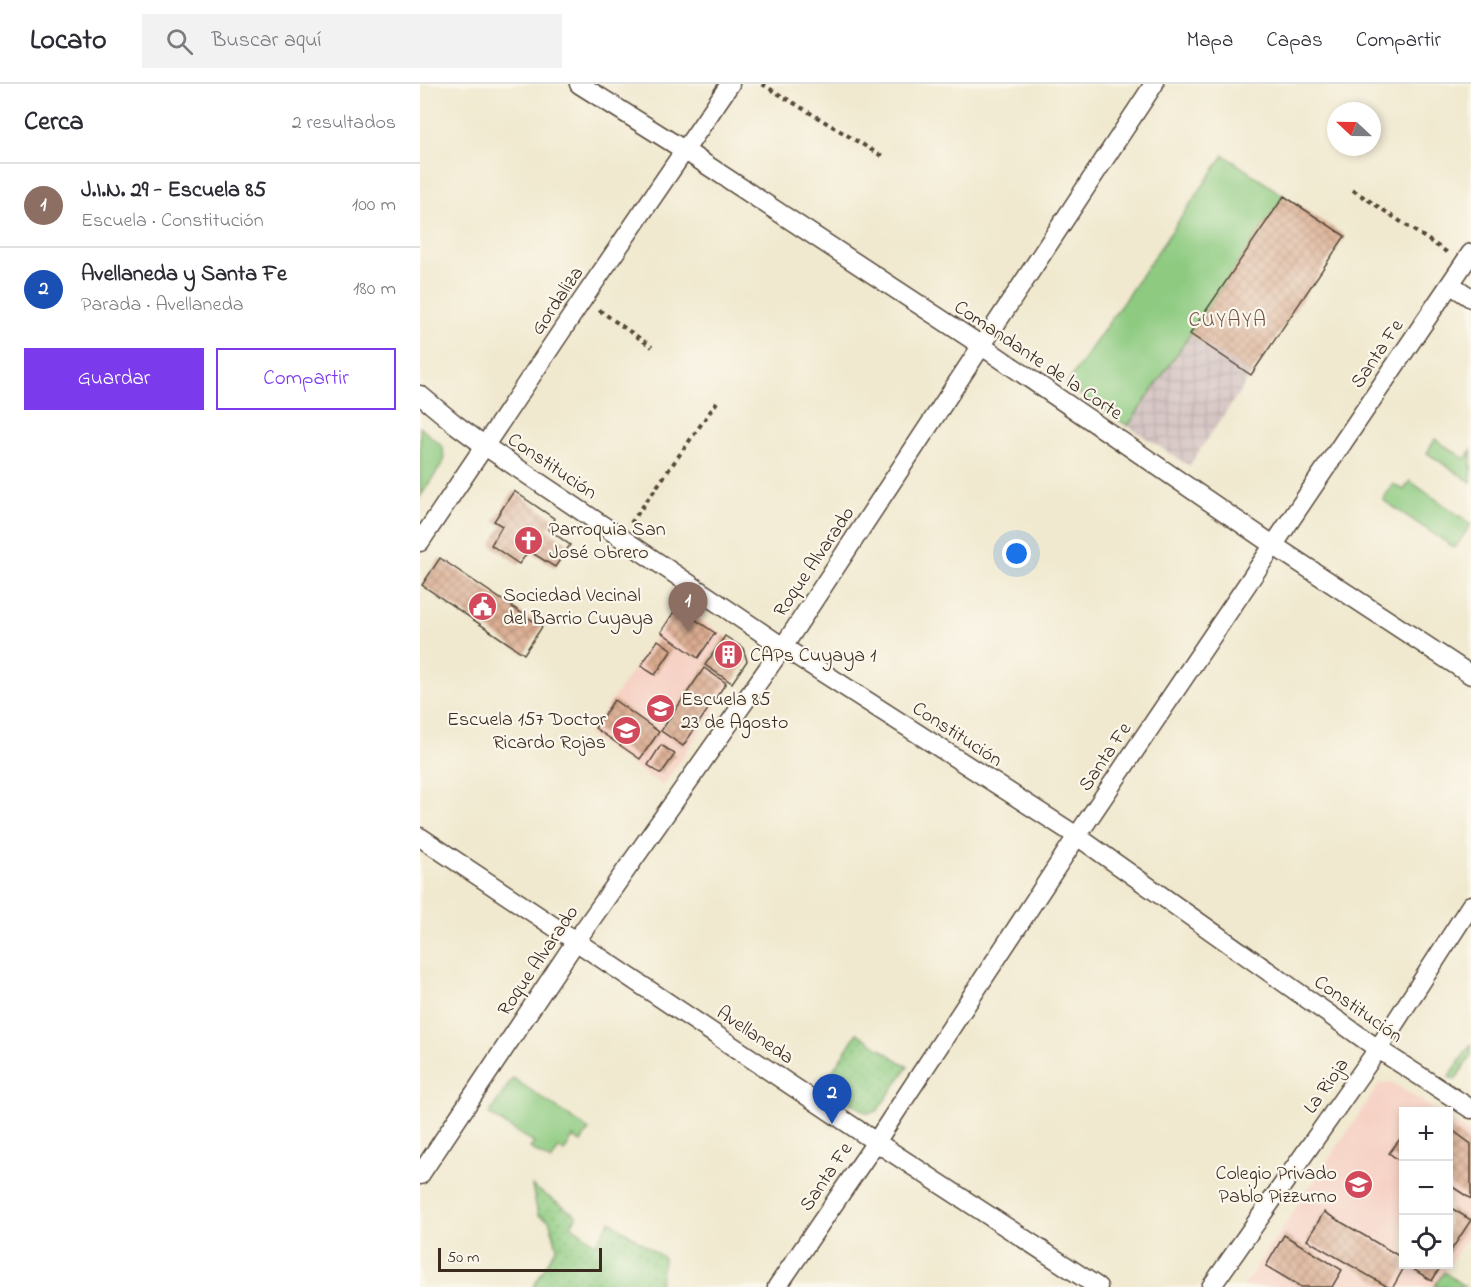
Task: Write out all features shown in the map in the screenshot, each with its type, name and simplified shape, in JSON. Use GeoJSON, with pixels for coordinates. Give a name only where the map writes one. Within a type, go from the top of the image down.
{"type":"FeatureCollection","features":[{"type":"Feature","properties":{"kind":"street","name":"Comandante de la Corte"},"geometry":{"type":"LineString","coordinates":[[579,84],[684,150],[982,346],[1273,546],[1471,675]]}},
{"type":"Feature","properties":{"kind":"street","name":"Gordaliza"},"geometry":{"type":"LineString","coordinates":[[420,542],[730,84]]}},
{"type":"Feature","properties":{"kind":"street","name":"Roque Alvarado"},"geometry":{"type":"LineString","coordinates":[[420,1175],[576,941],[783,647],[1155,84]]}},
{"type":"Feature","properties":{"kind":"street","name":"Santa Fe"},"geometry":{"type":"LineString","coordinates":[[777,1287],[876,1142],[1077,836],[1467,258]]}},
{"type":"Feature","properties":{"kind":"street"},"geometry":{"type":"LineString","coordinates":[[1450,284],[1471,298]]}},
{"type":"Feature","properties":{"kind":"street","name":"Constitución"},"geometry":{"type":"LineString","coordinates":[[420,395],[485,446],[783,647],[1077,836],[1378,1049],[1471,1109]]}},
{"type":"Feature","properties":{"kind":"street","name":"Avellaneda"},"geometry":{"type":"LineString","coordinates":[[420,837],[876,1142],[1098,1287]]}},
{"type":"Feature","properties":{"kind":"street","name":"La Rioja"},"geometry":{"type":"LineString","coordinates":[[1212,1287],[1378,1049],[1471,904]]}},
{"type":"Feature","properties":{"kind":"path"},"geometry":{"type":"LineString","coordinates":[[762,84],[885,158]]}},
{"type":"Feature","properties":{"kind":"path"},"geometry":{"type":"LineString","coordinates":[[1353,190],[1467,258]]}},
{"type":"Feature","properties":{"kind":"path"},"geometry":{"type":"LineString","coordinates":[[583,299],[652,347]]}},
{"type":"Feature","properties":{"kind":"path"},"geometry":{"type":"LineString","coordinates":[[621,537],[717,402]]}},
{"type":"Feature","properties":{"kind":"shaded area"},"geometry":{"type":"Polygon","coordinates":[[[1190,334],[1251,375],[1189,466],[1128,426],[1190,334]]]}},
{"type":"Feature","properties":{"kind":"shaded area","name":"Escuela 85 23 de Agosto"},"geometry":{"type":"Polygon","coordinates":[[[678,604],[725,636],[705,664],[732,683],[663,786],[588,735],[678,604]]]}},
{"type":"Feature","properties":{"kind":"shaded area","name":"Colegio Privado Pablo Pizzurno"},"geometry":{"type":"Polygon","coordinates":[[[1392,1082],[1430,1107],[1399,1107],[1399,1269],[1446,1269],[1434,1287],[1243,1287],[1379,1084],[1392,1082]]]}},
{"type":"Feature","properties":{"kind":"shaded area","name":"Colegio Privado Pablo Pizzurno"},"geometry":{"type":"Polygon","coordinates":[[[1453,1123],[1471,1135],[1471,1232],[1453,1259],[1453,1123]]]}},
{"type":"Feature","properties":{"kind":"green space"},"geometry":{"type":"Polygon","coordinates":[[[1224,155],[1284,196],[1128,426],[1066,385],[1224,155]]]}},
{"type":"Feature","properties":{"kind":"green space"},"geometry":{"type":"Polygon","coordinates":[[[420,427],[443,447],[444,461],[420,497],[420,427]]]}},
{"type":"Feature","properties":{"kind":"green space"},"geometry":{"type":"Polygon","coordinates":[[[1435,439],[1465,459],[1471,450],[1471,482],[1427,453],[1435,439]]]}},
{"type":"Feature","properties":{"kind":"green space"},"geometry":{"type":"Polygon","coordinates":[[[1410,481],[1471,524],[1455,548],[1383,500],[1393,484],[1404,490],[1410,481]]]}},
{"type":"Feature","properties":{"kind":"green space"},"geometry":{"type":"Polygon","coordinates":[[[857,1033],[908,1067],[877,1111],[867,1113],[824,1084],[857,1033]]]}},
{"type":"Feature","properties":{"kind":"green space"},"geometry":{"type":"Polygon","coordinates":[[[1471,1044],[1471,1056],[1455,1080],[1449,1077],[1471,1044]]]}},
{"type":"Feature","properties":{"kind":"green space"},"geometry":{"type":"Polygon","coordinates":[[[513,1078],[589,1130],[581,1142],[573,1137],[564,1152],[559,1148],[551,1161],[530,1148],[534,1143],[489,1114],[513,1078]]]}},
{"type":"Feature","properties":{"kind":"green space"},"geometry":{"type":"Polygon","coordinates":[[[532,1186],[577,1216],[571,1225],[596,1244],[610,1221],[664,1258],[659,1287],[533,1287],[557,1247],[549,1220],[538,1215],[532,1186]]]}},
{"type":"Feature","properties":{"kind":"green space"},"geometry":{"type":"Polygon","coordinates":[[[1444,1272],[1465,1287],[1434,1287],[1444,1272]]]}},
{"type":"Feature","properties":{"kind":"building"},"geometry":{"type":"Polygon","coordinates":[[[1284,196],[1345,236],[1251,375],[1190,334],[1284,196]]]}},
{"type":"Feature","properties":{"kind":"building"},"geometry":{"type":"Polygon","coordinates":[[[514,491],[555,519],[548,529],[570,545],[555,567],[529,551],[519,564],[491,545],[502,526],[494,521],[514,491]]]}},
{"type":"Feature","properties":{"kind":"building","name":"Sociedad Vecinal del Barrio Cuyaya"},"geometry":{"type":"Polygon","coordinates":[[[440,558],[542,627],[524,654],[422,585],[440,558]]]}},
{"type":"Feature","properties":{"kind":"building"},"geometry":{"type":"Polygon","coordinates":[[[677,607],[715,633],[698,658],[661,632],[677,607]]]}},
{"type":"Feature","properties":{"kind":"building","name":"CAPs Cuyaya 1"},"geometry":{"type":"Polygon","coordinates":[[[725,636],[743,648],[747,661],[732,683],[705,665],[725,636]]]}},
{"type":"Feature","properties":{"kind":"building"},"geometry":{"type":"Polygon","coordinates":[[[658,640],[672,650],[655,675],[641,666],[658,640]]]}},
{"type":"Feature","properties":{"kind":"building"},"geometry":{"type":"Polygon","coordinates":[[[704,668],[726,683],[683,746],[661,731],[704,668]]]}},
{"type":"Feature","properties":{"kind":"building","name":"Escuela 157 Doctor Ricardo Rojas"},"geometry":{"type":"Polygon","coordinates":[[[614,700],[659,732],[640,759],[595,728],[614,700]]]}},
{"type":"Feature","properties":{"kind":"building"},"geometry":{"type":"Polygon","coordinates":[[[661,745],[675,754],[661,774],[648,765],[661,745]]]}},
{"type":"Feature","properties":{"kind":"building"},"geometry":{"type":"Polygon","coordinates":[[[1453,1131],[1471,1144],[1471,1199],[1453,1187],[1453,1131]]]}},
{"type":"Feature","properties":{"kind":"building"},"geometry":{"type":"Polygon","coordinates":[[[1399,1140],[1399,1160],[1389,1153],[1399,1140]]]}},
{"type":"Feature","properties":{"kind":"building"},"geometry":{"type":"Polygon","coordinates":[[[1453,1209],[1471,1220],[1453,1247],[1453,1209]]]}},
{"type":"Feature","properties":{"kind":"building"},"geometry":{"type":"Polygon","coordinates":[[[1324,1212],[1399,1256],[1399,1269],[1403,1269],[1393,1287],[1388,1287],[1307,1240],[1324,1212]]]}},
{"type":"Feature","properties":{"kind":"building"},"geometry":{"type":"Polygon","coordinates":[[[1284,1235],[1342,1270],[1332,1287],[1301,1287],[1266,1266],[1284,1235]]]}},
{"type":"Feature","properties":{"kind":"building"},"geometry":{"type":"Polygon","coordinates":[[[1413,1269],[1439,1269],[1432,1281],[1413,1269]]]}},
{"type":"Feature","properties":{"kind":"place","name":"Parroquia San José Obrero"},"geometry":{"type":"Point","coordinates":[528,540]}},
{"type":"Feature","properties":{"kind":"place","name":"Sociedad Vecinal del Barrio Cuyaya"},"geometry":{"type":"Point","coordinates":[482,606]}},
{"type":"Feature","properties":{"kind":"place","name":"J.I.N. 29 - Escuela 85"},"geometry":{"type":"Point","coordinates":[688,632]}},
{"type":"Feature","properties":{"kind":"place","name":"CAPs Cuyaya 1"},"geometry":{"type":"Point","coordinates":[729,654]}},
{"type":"Feature","properties":{"kind":"place","name":"Escuela 85 23 de Agosto"},"geometry":{"type":"Point","coordinates":[660,709]}},
{"type":"Feature","properties":{"kind":"place","name":"Escuela 157 Doctor Ricardo Rojas"},"geometry":{"type":"Point","coordinates":[627,730]}},
{"type":"Feature","properties":{"kind":"place","name":"Avellaneda y Santa Fe"},"geometry":{"type":"Point","coordinates":[832,1124]}},
{"type":"Feature","properties":{"kind":"place","name":"Colegio Privado Pablo Pizzurno"},"geometry":{"type":"Point","coordinates":[1358,1184]}},
{"type":"Feature","properties":{"kind":"district","name":"CUYAYA"},"geometry":{"type":"Point","coordinates":[1228,319]}}]}
